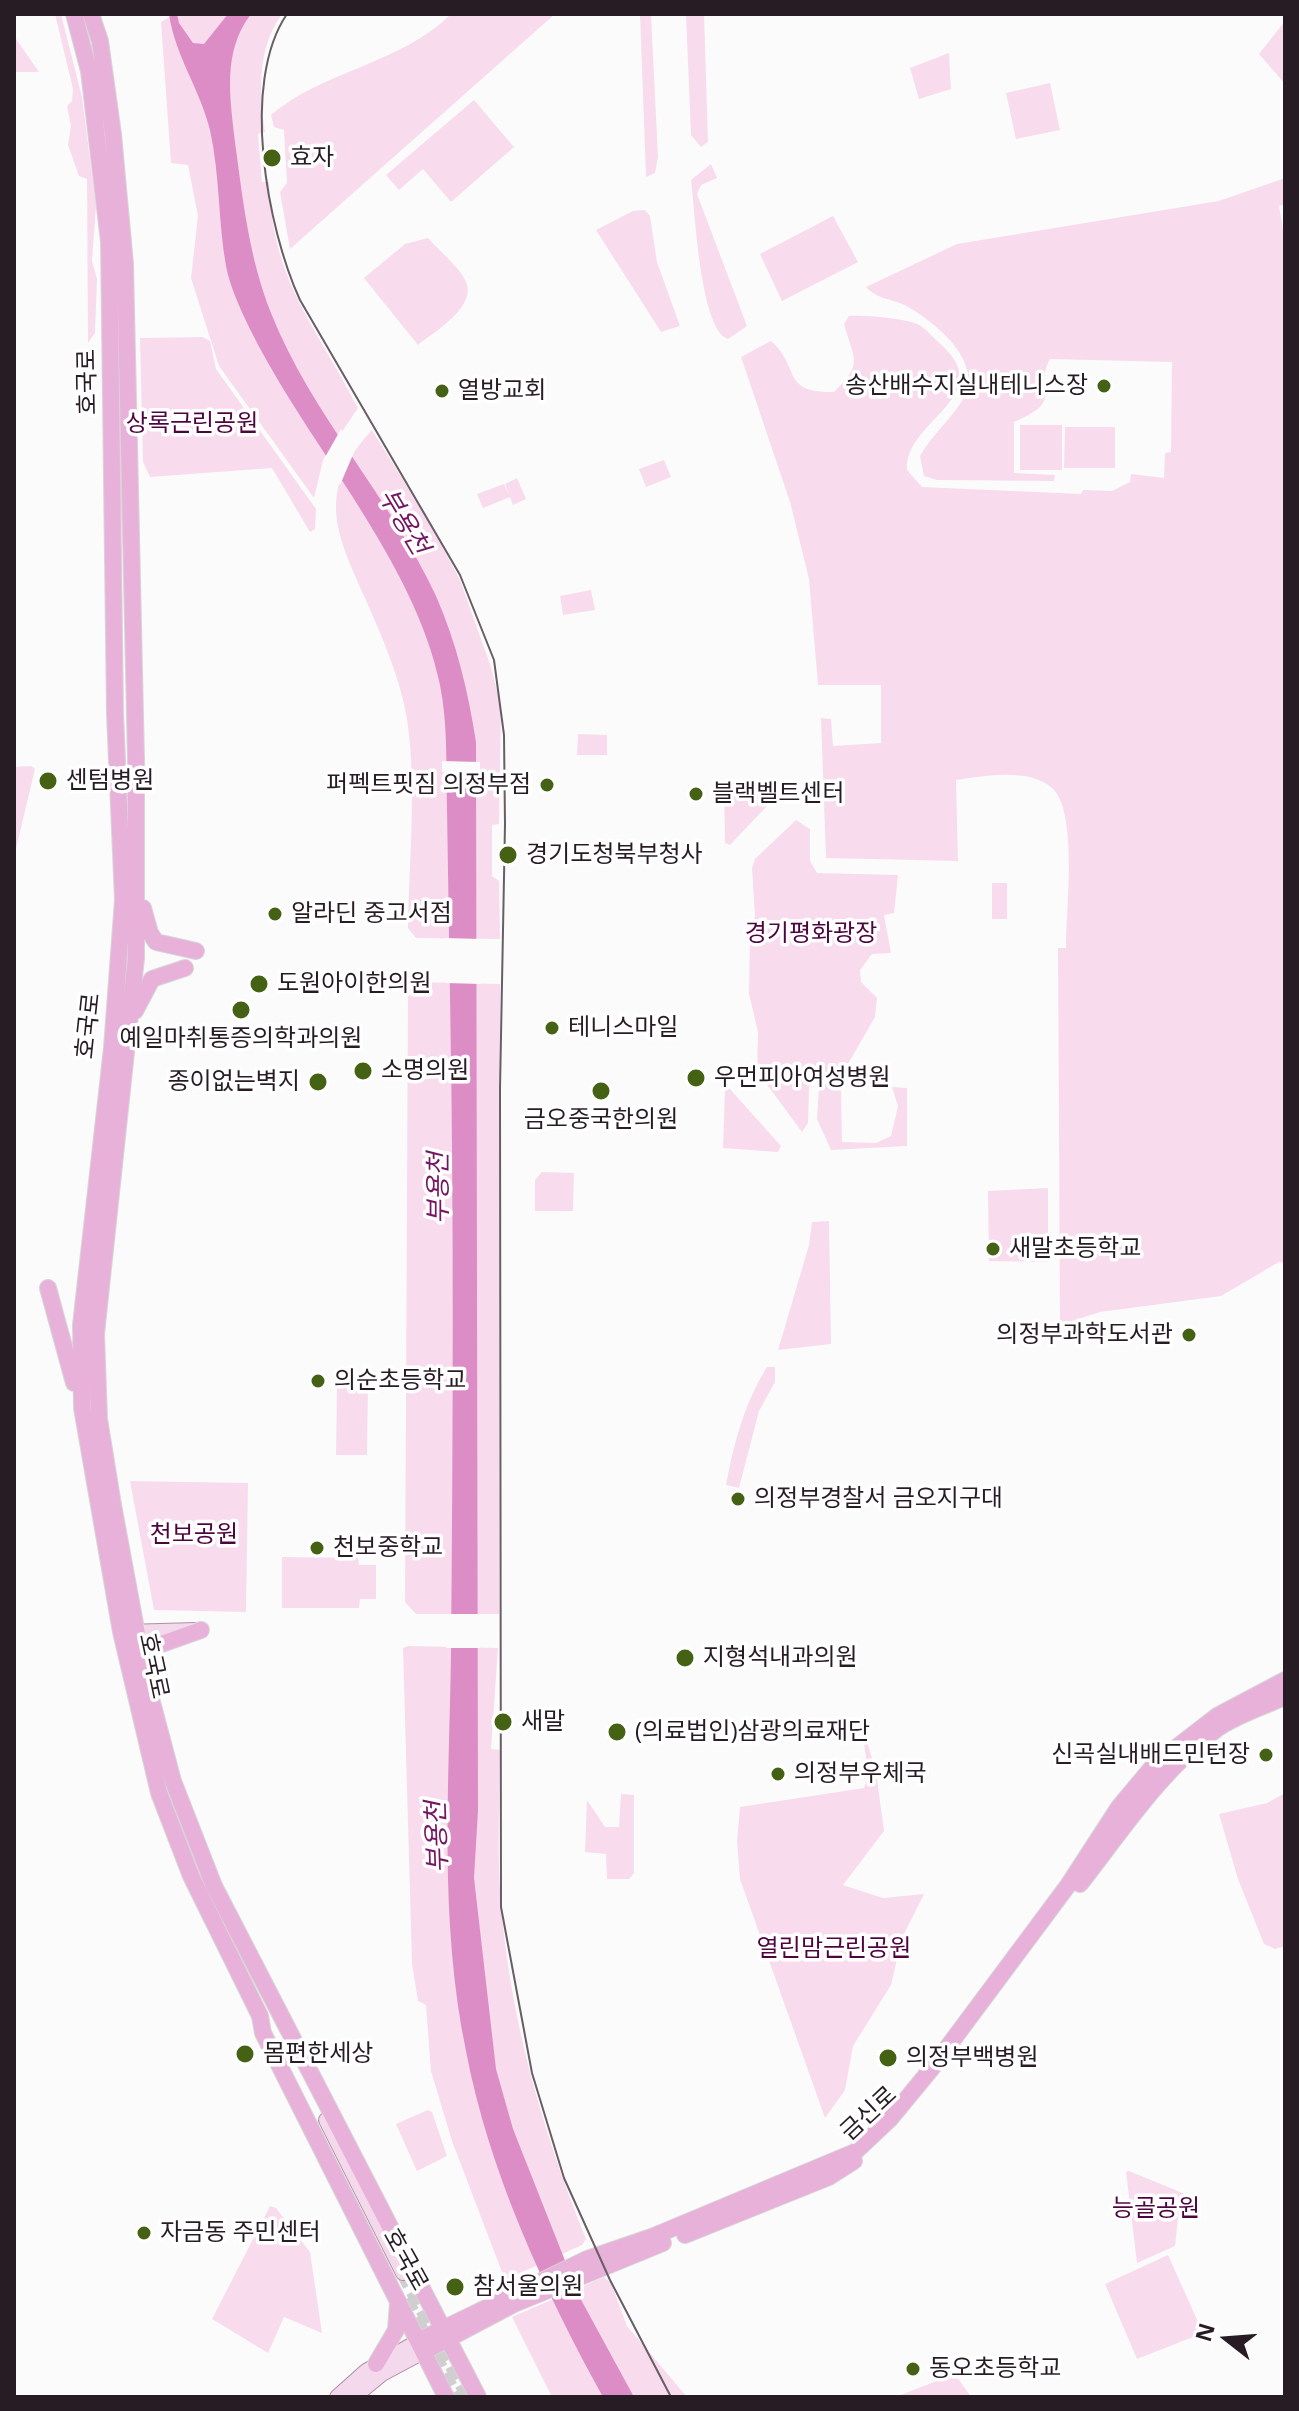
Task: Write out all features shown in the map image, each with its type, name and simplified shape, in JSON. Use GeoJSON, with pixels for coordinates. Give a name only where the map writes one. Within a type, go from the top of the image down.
{"type":"FeatureCollection","features":[{"type":"Feature","properties":{"kind":"main road","name":"호국로"},"geometry":{"type":"LineString","coordinates":[[74,14],[89,71],[109,242],[115,728],[123,900],[112,1048],[80,1336],[82,1408],[128,1631],[173,1781],[266,2010],[263,2033],[398,2278],[422,2288],[478,2397]]}},
{"type":"Feature","properties":{"kind":"main road","name":"호국로"},"geometry":{"type":"LineString","coordinates":[[91,14],[100,41],[113,134],[125,264],[132,466],[138,897],[98,1308],[96,1381],[128,1631],[150,1763],[171,1826],[266,2010],[286,2021],[398,2278],[422,2346],[446,2397]]}},
{"type":"Feature","properties":{"kind":"main road","name":"호국로"},"geometry":{"type":"LineString","coordinates":[[138,897],[156,942],[196,951]]}},
{"type":"Feature","properties":{"kind":"main road"},"geometry":{"type":"LineString","coordinates":[[128,1023],[152,979],[185,968]]}},
{"type":"Feature","properties":{"kind":"main road"},"geometry":{"type":"LineString","coordinates":[[115,1143],[122,1132],[125,1108],[131,1100],[136,1008]]}},
{"type":"Feature","properties":{"kind":"main road"},"geometry":{"type":"LineString","coordinates":[[53,1297],[60,1302],[74,1299],[86,1267]]}},
{"type":"Feature","properties":{"kind":"main road"},"geometry":{"type":"LineString","coordinates":[[82,1408],[48,1288],[80,1336],[96,1381]]}},
{"type":"Feature","properties":{"kind":"main road"},"geometry":{"type":"LineString","coordinates":[[161,1733],[153,1652],[161,1642],[201,1630]]}},
{"type":"Feature","properties":{"kind":"main road","name":"금신로"},"geometry":{"type":"LineString","coordinates":[[589,2264],[855,2152],[890,2119],[932,2068],[1069,1884],[1119,1807],[1155,1764],[1217,1716],[1285,1680]]}},
{"type":"Feature","properties":{"kind":"main road","name":"금신로"},"geometry":{"type":"LineString","coordinates":[[589,2264],[829,2177],[871,2149],[893,2130],[941,2074],[1146,1797],[1184,1757],[1221,1726],[1285,1697]]}},
{"type":"Feature","properties":{"kind":"main road"},"geometry":{"type":"LineString","coordinates":[[422,2346],[507,2299],[589,2264]]}},
{"type":"Feature","properties":{"kind":"main road"},"geometry":{"type":"LineString","coordinates":[[376,2364],[391,2341],[400,2317],[398,2278]]}},
{"type":"Feature","properties":{"kind":"main road"},"geometry":{"type":"LineString","coordinates":[[422,2288],[454,2311],[507,2299]]}},
{"type":"Feature","properties":{"kind":"main road"},"geometry":{"type":"LineString","coordinates":[[453,2397],[466,2389],[478,2397]]}},
{"type":"Feature","properties":{"kind":"street"},"geometry":{"type":"LineString","coordinates":[[128,1631],[201,1630]]}},
{"type":"Feature","properties":{"kind":"street"},"geometry":{"type":"LineString","coordinates":[[337,2397],[376,2364],[422,2346]]}},
{"type":"Feature","properties":{"kind":"street"},"geometry":{"type":"LineString","coordinates":[[354,2397],[422,2346]]}},
{"type":"Feature","properties":{"kind":"green space"},"geometry":{"type":"Polygon","coordinates":[[[55,14],[61,14],[82,97],[96,206],[92,261],[97,279],[95,333],[88,343],[87,179],[79,176],[68,145],[71,126],[67,106],[72,101],[73,89],[55,14]]]}},
{"type":"Feature","properties":{"kind":"green space"},"geometry":{"type":"Polygon","coordinates":[[[175,14],[282,14],[268,41],[262,71],[265,132],[258,134],[262,182],[269,182],[278,247],[298,301],[358,408],[323,460],[314,498],[219,366],[191,278],[198,216],[188,165],[171,163],[161,22],[175,14]]]}},
{"type":"Feature","properties":{"kind":"green space"},"geometry":{"type":"Polygon","coordinates":[[[451,14],[555,14],[290,249],[280,192],[287,183],[284,130],[274,127],[271,115],[314,87],[409,45],[451,14]]]}},
{"type":"Feature","properties":{"kind":"green space"},"geometry":{"type":"Polygon","coordinates":[[[640,14],[651,14],[658,157],[655,173],[646,177],[640,14]]]}},
{"type":"Feature","properties":{"kind":"green space"},"geometry":{"type":"Polygon","coordinates":[[[686,14],[704,14],[708,142],[701,147],[691,135],[686,14]]]}},
{"type":"Feature","properties":{"kind":"green space"},"geometry":{"type":"Polygon","coordinates":[[[1285,21],[1285,84],[1259,54],[1285,21]]]}},
{"type":"Feature","properties":{"kind":"green space"},"geometry":{"type":"Polygon","coordinates":[[[14,36],[39,72],[14,72],[14,36]]]}},
{"type":"Feature","properties":{"kind":"green space"},"geometry":{"type":"Polygon","coordinates":[[[949,53],[951,89],[919,99],[910,68],[949,53]]]}},
{"type":"Feature","properties":{"kind":"green space"},"geometry":{"type":"Polygon","coordinates":[[[1050,83],[1060,130],[1016,139],[1006,93],[1050,83]]]}},
{"type":"Feature","properties":{"kind":"green space"},"geometry":{"type":"Polygon","coordinates":[[[474,100],[514,147],[451,202],[423,169],[399,190],[386,175],[474,100]]]}},
{"type":"Feature","properties":{"kind":"green space"},"geometry":{"type":"Polygon","coordinates":[[[711,164],[717,178],[701,185],[697,194],[747,326],[728,339],[719,331],[711,315],[705,293],[691,180],[711,164]]]}},
{"type":"Feature","properties":{"kind":"green space"},"geometry":{"type":"Polygon","coordinates":[[[1285,178],[1285,204],[1279,206],[1285,242],[1285,1263],[1279,1262],[1221,1296],[1100,1312],[1060,1325],[1058,948],[1066,948],[1069,864],[1066,819],[1061,801],[1044,782],[1020,775],[956,780],[958,861],[826,858],[821,718],[831,719],[833,746],[881,743],[881,685],[818,685],[809,579],[790,502],[741,357],[771,341],[798,383],[817,391],[834,392],[853,367],[853,354],[844,324],[849,316],[911,322],[925,329],[954,360],[960,377],[956,392],[946,407],[910,452],[907,470],[922,487],[1081,494],[1083,490],[1112,491],[1130,482],[1131,474],[1164,478],[1165,453],[1171,452],[1172,362],[1050,359],[1044,379],[1046,394],[1040,407],[1014,422],[1014,473],[1055,475],[1054,481],[937,480],[924,476],[920,456],[962,401],[968,387],[968,373],[956,347],[934,325],[910,308],[876,295],[866,287],[957,244],[1219,201],[1285,178]]]}},
{"type":"Feature","properties":{"kind":"green space"},"geometry":{"type":"Polygon","coordinates":[[[645,210],[650,216],[657,262],[680,326],[661,332],[596,230],[633,211],[645,210]]]}},
{"type":"Feature","properties":{"kind":"green space"},"geometry":{"type":"Polygon","coordinates":[[[833,216],[858,262],[782,301],[760,254],[833,216]]]}},
{"type":"Feature","properties":{"kind":"green space"},"geometry":{"type":"Polygon","coordinates":[[[428,238],[459,270],[468,291],[465,301],[452,318],[418,345],[364,278],[405,244],[428,238]]]}},
{"type":"Feature","properties":{"kind":"green space","name":"상록근린공원"},"geometry":{"type":"Polygon","coordinates":[[[203,337],[210,341],[216,369],[316,509],[315,529],[310,532],[272,468],[150,477],[143,462],[140,338],[203,337]]]}},
{"type":"Feature","properties":{"kind":"green space"},"geometry":{"type":"Polygon","coordinates":[[[1020,425],[1062,425],[1062,470],[1020,470],[1020,425]]]}},
{"type":"Feature","properties":{"kind":"green space"},"geometry":{"type":"Polygon","coordinates":[[[1065,427],[1115,427],[1115,468],[1064,468],[1065,427]]]}},
{"type":"Feature","properties":{"kind":"green space"},"geometry":{"type":"Polygon","coordinates":[[[372,430],[428,520],[460,580],[491,667],[501,707],[499,824],[492,825],[492,876],[499,881],[500,939],[416,938],[408,928],[412,797],[407,719],[390,657],[346,553],[336,512],[343,473],[354,452],[372,430]]]}},
{"type":"Feature","properties":{"kind":"green space"},"geometry":{"type":"Polygon","coordinates":[[[664,460],[671,477],[646,487],[639,469],[664,460]]]}},
{"type":"Feature","properties":{"kind":"green space"},"geometry":{"type":"Polygon","coordinates":[[[517,478],[526,499],[513,505],[510,497],[483,508],[477,494],[504,484],[509,495],[505,484],[517,478]]]}},
{"type":"Feature","properties":{"kind":"green space"},"geometry":{"type":"Polygon","coordinates":[[[591,590],[595,610],[563,615],[560,596],[591,590]]]}},
{"type":"Feature","properties":{"kind":"green space"},"geometry":{"type":"Polygon","coordinates":[[[578,734],[607,735],[607,755],[577,755],[578,734]]]}},
{"type":"Feature","properties":{"kind":"green space"},"geometry":{"type":"Polygon","coordinates":[[[31,766],[35,769],[14,857],[14,767],[31,766]]]}},
{"type":"Feature","properties":{"kind":"green space"},"geometry":{"type":"Polygon","coordinates":[[[728,780],[783,781],[785,787],[730,845],[725,843],[724,785],[728,780]]]}},
{"type":"Feature","properties":{"kind":"green space","name":"경기평화광장"},"geometry":{"type":"Polygon","coordinates":[[[796,820],[810,829],[810,861],[817,873],[898,875],[894,913],[884,915],[891,953],[872,954],[860,970],[861,982],[877,998],[875,1017],[845,1069],[823,1073],[809,1087],[808,1123],[802,1132],[757,1071],[758,1032],[749,994],[750,936],[755,916],[752,868],[755,859],[796,820]]]}},
{"type":"Feature","properties":{"kind":"green space"},"geometry":{"type":"Polygon","coordinates":[[[992,883],[1007,883],[1007,919],[992,919],[992,883]]]}},
{"type":"Feature","properties":{"kind":"green space"},"geometry":{"type":"Polygon","coordinates":[[[415,982],[500,984],[499,1614],[416,1614],[405,1602],[408,987],[415,982]]]}},
{"type":"Feature","properties":{"kind":"green space"},"geometry":{"type":"Polygon","coordinates":[[[825,1084],[841,1087],[842,1142],[876,1143],[891,1136],[898,1106],[892,1087],[907,1088],[907,1146],[831,1150],[817,1119],[819,1087],[825,1084]]]}},
{"type":"Feature","properties":{"kind":"green space"},"geometry":{"type":"Polygon","coordinates":[[[729,1088],[781,1146],[778,1152],[723,1148],[725,1089],[729,1088]]]}},
{"type":"Feature","properties":{"kind":"green space"},"geometry":{"type":"Polygon","coordinates":[[[542,1172],[574,1173],[573,1211],[535,1211],[535,1180],[542,1172]]]}},
{"type":"Feature","properties":{"kind":"green space"},"geometry":{"type":"Polygon","coordinates":[[[1048,1188],[1048,1262],[989,1261],[988,1191],[1048,1188]]]}},
{"type":"Feature","properties":{"kind":"green space"},"geometry":{"type":"Polygon","coordinates":[[[829,1221],[831,1344],[778,1350],[809,1245],[812,1222],[829,1221]]]}},
{"type":"Feature","properties":{"kind":"green space"},"geometry":{"type":"Polygon","coordinates":[[[767,1367],[775,1367],[775,1382],[759,1411],[739,1488],[726,1485],[741,1424],[767,1367]]]}},
{"type":"Feature","properties":{"kind":"green space"},"geometry":{"type":"Polygon","coordinates":[[[337,1383],[368,1384],[367,1455],[336,1455],[337,1383]]]}},
{"type":"Feature","properties":{"kind":"green space","name":"천보공원"},"geometry":{"type":"Polygon","coordinates":[[[130,1481],[248,1483],[246,1612],[154,1610],[130,1481]]]}},
{"type":"Feature","properties":{"kind":"green space"},"geometry":{"type":"Polygon","coordinates":[[[282,1557],[358,1558],[359,1565],[376,1565],[376,1599],[360,1599],[359,1608],[282,1608],[282,1557]]]}},
{"type":"Feature","properties":{"kind":"green space"},"geometry":{"type":"Polygon","coordinates":[[[403,1648],[498,1648],[491,1749],[500,1750],[499,1873],[510,1981],[541,2112],[586,2239],[582,2245],[505,2280],[452,2141],[431,2071],[426,2005],[418,2001],[412,1964],[403,1648]]]}},
{"type":"Feature","properties":{"kind":"green space","name":"열린맘근린공원"},"geometry":{"type":"Polygon","coordinates":[[[862,1725],[876,1772],[884,1831],[843,1885],[883,1898],[924,1894],[902,1938],[891,1985],[853,2046],[845,2090],[825,2118],[740,1879],[737,1841],[740,1807],[864,1788],[868,1776],[862,1725]]]}},
{"type":"Feature","properties":{"kind":"green space"},"geometry":{"type":"Polygon","coordinates":[[[1285,1793],[1285,1946],[1275,1949],[1264,1944],[1238,1879],[1219,1814],[1267,1803],[1285,1793]]]}},
{"type":"Feature","properties":{"kind":"green space"},"geometry":{"type":"Polygon","coordinates":[[[621,1794],[634,1795],[634,1873],[629,1879],[607,1879],[606,1854],[585,1852],[587,1800],[605,1827],[619,1827],[621,1794]]]}},
{"type":"Feature","properties":{"kind":"green space"},"geometry":{"type":"Polygon","coordinates":[[[428,2110],[432,2112],[447,2156],[417,2171],[396,2124],[428,2110]]]}},
{"type":"Feature","properties":{"kind":"green space","name":"능골공원"},"geometry":{"type":"Polygon","coordinates":[[[1126,2172],[1185,2194],[1187,2199],[1178,2219],[1175,2246],[1137,2263],[1126,2172]]]}},
{"type":"Feature","properties":{"kind":"green space"},"geometry":{"type":"Polygon","coordinates":[[[270,2206],[276,2208],[310,2252],[322,2333],[284,2317],[268,2353],[212,2319],[270,2206]]]}},
{"type":"Feature","properties":{"kind":"green space"},"geometry":{"type":"Polygon","coordinates":[[[1168,2255],[1203,2333],[1137,2359],[1105,2284],[1168,2255]]]}},
{"type":"Feature","properties":{"kind":"green space"},"geometry":{"type":"Polygon","coordinates":[[[604,2277],[611,2283],[627,2326],[687,2397],[552,2397],[512,2317],[604,2277]]]}},
{"type":"Feature","properties":{"kind":"green space"},"geometry":{"type":"Polygon","coordinates":[[[955,2374],[971,2397],[898,2397],[898,2396],[955,2374]]]}},
{"type":"Feature","properties":{"kind":"shaded area"},"geometry":{"type":"Polygon","coordinates":[[[169,14],[177,14],[179,23],[193,43],[204,44],[228,14],[251,14],[236,44],[230,92],[244,207],[263,292],[307,386],[396,524],[436,596],[456,650],[469,704],[476,742],[478,1811],[474,1878],[496,2069],[513,2129],[579,2296],[634,2397],[603,2397],[560,2315],[521,2229],[476,2096],[466,2051],[452,1952],[448,1804],[452,1160],[446,747],[440,685],[427,639],[385,549],[276,377],[237,301],[226,266],[210,130],[177,44],[169,14]]]}},
{"type":"Feature","properties":{"kind":"pier"},"geometry":{"type":"Polygon","coordinates":[[[341,429],[355,450],[340,485],[324,459],[341,429]]]}},
{"type":"Feature","properties":{"kind":"pier"},"geometry":{"type":"Polygon","coordinates":[[[442,761],[480,762],[480,773],[442,772],[442,761]]]}},
{"type":"Feature","properties":{"kind":"pier"},"geometry":{"type":"Polygon","coordinates":[[[445,938],[481,939],[481,984],[446,983],[445,938]]]}},
{"type":"Feature","properties":{"kind":"pier"},"geometry":{"type":"Polygon","coordinates":[[[446,1614],[480,1614],[480,1648],[446,1648],[446,1614]]]}},
{"type":"Feature","properties":{"kind":"tunnel"},"geometry":{"type":"LineString","coordinates":[[403,2273],[468,2397]]}},
{"type":"Feature","properties":{"kind":"tunnel"},"geometry":{"type":"LineString","coordinates":[[406,2299],[456,2397]]}},
{"type":"Feature","properties":{"kind":"tram line"},"geometry":{"type":"LineString","coordinates":[[287,14],[273,43],[265,78],[262,116],[269,196],[288,270],[300,300],[460,575],[494,660],[504,735],[505,824],[500,1089],[501,1907],[532,2073],[564,2178],[610,2280],[671,2397]]}},
{"type":"Feature","properties":{"kind":"place","name":"효자"},"geometry":{"type":"Point","coordinates":[272,158]}},
{"type":"Feature","properties":{"kind":"place","name":"송산배수지실내테니스장"},"geometry":{"type":"Point","coordinates":[1104,386]}},
{"type":"Feature","properties":{"kind":"place","name":"열방교회"},"geometry":{"type":"Point","coordinates":[442,391]}},
{"type":"Feature","properties":{"kind":"place","name":"센텀병원"},"geometry":{"type":"Point","coordinates":[48,781]}},
{"type":"Feature","properties":{"kind":"place","name":"퍼펙트핏짐 의정부점"},"geometry":{"type":"Point","coordinates":[547,785]}},
{"type":"Feature","properties":{"kind":"place","name":"블랙벨트센터"},"geometry":{"type":"Point","coordinates":[696,794]}},
{"type":"Feature","properties":{"kind":"place","name":"경기도청북부청사"},"geometry":{"type":"Point","coordinates":[508,855]}},
{"type":"Feature","properties":{"kind":"place","name":"알라딘 중고서점"},"geometry":{"type":"Point","coordinates":[275,914]}},
{"type":"Feature","properties":{"kind":"place","name":"도원아이한의원"},"geometry":{"type":"Point","coordinates":[259,984]}},
{"type":"Feature","properties":{"kind":"place","name":"예일마취통증의학과의원"},"geometry":{"type":"Point","coordinates":[241,1010]}},
{"type":"Feature","properties":{"kind":"place","name":"테니스마일"},"geometry":{"type":"Point","coordinates":[552,1028]}},
{"type":"Feature","properties":{"kind":"place","name":"소명의원"},"geometry":{"type":"Point","coordinates":[363,1071]}},
{"type":"Feature","properties":{"kind":"place","name":"우먼피아여성병원"},"geometry":{"type":"Point","coordinates":[696,1078]}},
{"type":"Feature","properties":{"kind":"place","name":"종이없는벽지"},"geometry":{"type":"Point","coordinates":[318,1082]}},
{"type":"Feature","properties":{"kind":"place","name":"금오중국한의원"},"geometry":{"type":"Point","coordinates":[601,1091]}},
{"type":"Feature","properties":{"kind":"place","name":"새말초등학교"},"geometry":{"type":"Point","coordinates":[993,1249]}},
{"type":"Feature","properties":{"kind":"place","name":"의정부과학도서관"},"geometry":{"type":"Point","coordinates":[1189,1335]}},
{"type":"Feature","properties":{"kind":"place","name":"의순초등학교"},"geometry":{"type":"Point","coordinates":[318,1381]}},
{"type":"Feature","properties":{"kind":"place","name":"의정부경찰서 금오지구대"},"geometry":{"type":"Point","coordinates":[738,1499]}},
{"type":"Feature","properties":{"kind":"place","name":"천보중학교"},"geometry":{"type":"Point","coordinates":[317,1548]}},
{"type":"Feature","properties":{"kind":"place","name":"지형석내과의원"},"geometry":{"type":"Point","coordinates":[685,1658]}},
{"type":"Feature","properties":{"kind":"place","name":"새말"},"geometry":{"type":"Point","coordinates":[503,1722]}},
{"type":"Feature","properties":{"kind":"place","name":"(의료법인)삼광의료재단"},"geometry":{"type":"Point","coordinates":[617,1732]}},
{"type":"Feature","properties":{"kind":"place","name":"신곡실내배드민턴장"},"geometry":{"type":"Point","coordinates":[1266,1755]}},
{"type":"Feature","properties":{"kind":"place","name":"의정부우체국"},"geometry":{"type":"Point","coordinates":[778,1774]}},
{"type":"Feature","properties":{"kind":"place","name":"몸편한세상"},"geometry":{"type":"Point","coordinates":[245,2054]}},
{"type":"Feature","properties":{"kind":"place","name":"의정부백병원"},"geometry":{"type":"Point","coordinates":[888,2058]}},
{"type":"Feature","properties":{"kind":"place","name":"자금동 주민센터"},"geometry":{"type":"Point","coordinates":[144,2233]}},
{"type":"Feature","properties":{"kind":"place","name":"참서울의원"},"geometry":{"type":"Point","coordinates":[455,2287]}},
{"type":"Feature","properties":{"kind":"place","name":"동오초등학교"},"geometry":{"type":"Point","coordinates":[913,2369]}},
{"type":"Feature","properties":{"kind":"water label","name":"부용천"},"geometry":{"type":"Point","coordinates":[403,522]}},
{"type":"Feature","properties":{"kind":"water label","name":"부용천"},"geometry":{"type":"Point","coordinates":[440,1188]}},
{"type":"Feature","properties":{"kind":"water label","name":"부용천"},"geometry":{"type":"Point","coordinates":[438,1837]}}]}
